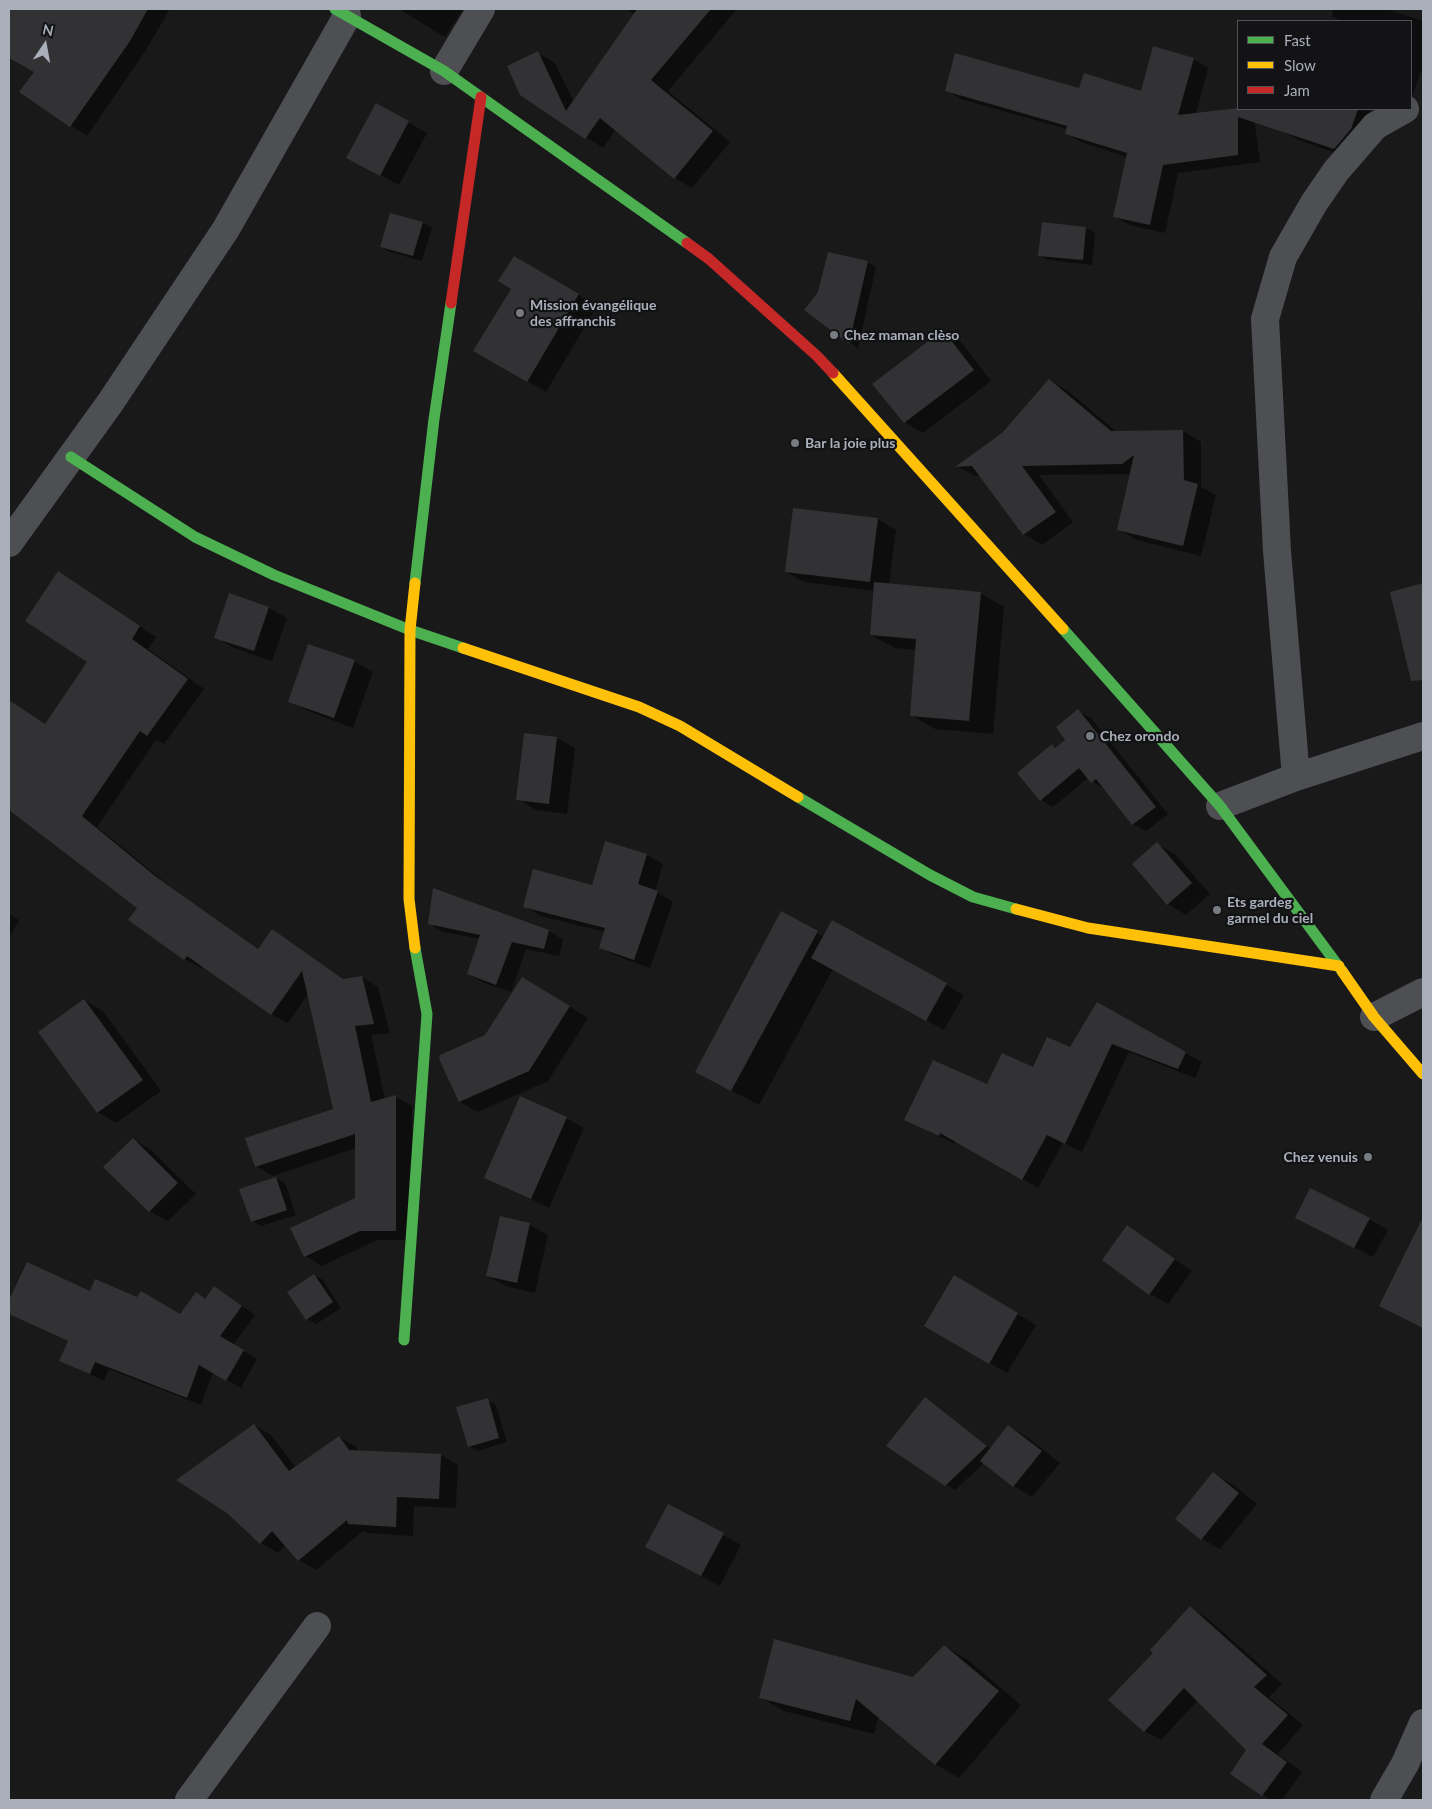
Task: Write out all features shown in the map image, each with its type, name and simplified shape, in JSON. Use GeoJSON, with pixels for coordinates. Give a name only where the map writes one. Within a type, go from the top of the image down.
{"type":"FeatureCollection","features":[{"type":"Feature","properties":{"kind":"street"},"geometry":{"type":"LineString","coordinates":[[444,71],[481,9]]}},
{"type":"Feature","properties":{"kind":"street"},"geometry":{"type":"LineString","coordinates":[[12,531],[71,457],[115,395],[226,229],[341,12],[444,71],[709,259],[817,356],[916,464],[1220,806],[1339,966],[1374,1017],[1423,1074]]}},
{"type":"Feature","properties":{"kind":"street"},"geometry":{"type":"LineString","coordinates":[[404,1340],[428,1014],[415,951],[409,899],[410,630],[434,419],[480,97]]}},
{"type":"Feature","properties":{"kind":"street"},"geometry":{"type":"LineString","coordinates":[[1296,777],[1277,551],[1265,319],[1283,258],[1314,202],[1336,171],[1375,126],[1403,110]]}},
{"type":"Feature","properties":{"kind":"street"},"geometry":{"type":"LineString","coordinates":[[71,457],[195,537],[274,575],[410,630],[639,706],[680,726],[930,875],[973,897],[1088,928],[1339,966]]}},
{"type":"Feature","properties":{"kind":"street"},"geometry":{"type":"LineString","coordinates":[[1220,806],[1296,777],[1423,736]]}},
{"type":"Feature","properties":{"kind":"street"},"geometry":{"type":"LineString","coordinates":[[1394,746],[1423,756]]}},
{"type":"Feature","properties":{"kind":"street"},"geometry":{"type":"LineString","coordinates":[[1374,1017],[1423,992]]}},
{"type":"Feature","properties":{"kind":"street"},"geometry":{"type":"LineString","coordinates":[[189,1800],[317,1626]]}},
{"type":"Feature","properties":{"kind":"street"},"geometry":{"type":"LineString","coordinates":[[1384,1800],[1404,1764],[1423,1723]]}},
{"type":"Feature","properties":{"kind":"building"},"geometry":{"type":"Polygon","coordinates":[[[9,9],[148,9],[130,41],[70,127],[19,92],[34,72],[9,58],[9,9]]]}},
{"type":"Feature","properties":{"kind":"building"},"geometry":{"type":"Polygon","coordinates":[[[637,9],[711,9],[651,80],[713,131],[674,179],[600,118],[585,139],[520,95],[507,66],[538,51],[566,111],[637,9]]]}},
{"type":"Feature","properties":{"kind":"building"},"geometry":{"type":"Polygon","coordinates":[[[1153,46],[1194,58],[1178,115],[1237,108],[1237,110],[1358,110],[1351,129],[1334,149],[1238,117],[1238,155],[1163,165],[1150,225],[1113,217],[1127,153],[1065,134],[1067,126],[945,91],[955,53],[1079,88],[1084,73],[1141,91],[1153,46]]]}},
{"type":"Feature","properties":{"kind":"building"},"geometry":{"type":"Polygon","coordinates":[[[376,103],[409,121],[380,176],[346,158],[376,103]]]}},
{"type":"Feature","properties":{"kind":"building"},"geometry":{"type":"Polygon","coordinates":[[[390,213],[423,222],[413,256],[380,247],[390,213]]]}},
{"type":"Feature","properties":{"kind":"building"},"geometry":{"type":"Polygon","coordinates":[[[1042,222],[1086,227],[1083,260],[1038,256],[1042,222]]]}},
{"type":"Feature","properties":{"kind":"building"},"geometry":{"type":"Polygon","coordinates":[[[828,252],[868,261],[849,344],[804,310],[818,292],[828,252]]]}},
{"type":"Feature","properties":{"kind":"building"},"geometry":{"type":"Polygon","coordinates":[[[514,256],[579,294],[527,382],[473,351],[511,289],[498,281],[514,256]]]}},
{"type":"Feature","properties":{"kind":"building"},"geometry":{"type":"Polygon","coordinates":[[[943,330],[974,370],[904,423],[872,384],[943,330]]]}},
{"type":"Feature","properties":{"kind":"building"},"geometry":{"type":"Polygon","coordinates":[[[1049,379],[1111,431],[1183,430],[1184,480],[1198,484],[1183,546],[1117,530],[1134,455],[1122,464],[1022,466],[1056,512],[1023,535],[972,466],[955,467],[1002,433],[1049,379]]]}},
{"type":"Feature","properties":{"kind":"building"},"geometry":{"type":"Polygon","coordinates":[[[793,508],[878,518],[870,582],[785,572],[793,508]]]}},
{"type":"Feature","properties":{"kind":"building"},"geometry":{"type":"Polygon","coordinates":[[[58,571],[140,626],[132,639],[188,679],[147,736],[140,731],[82,816],[155,876],[258,949],[272,929],[343,979],[362,976],[374,1024],[355,1026],[371,1102],[396,1095],[396,1231],[360,1231],[304,1257],[290,1228],[355,1198],[355,1134],[255,1167],[245,1138],[333,1109],[302,971],[271,1015],[187,956],[184,960],[128,920],[137,908],[9,810],[9,700],[45,724],[87,662],[25,621],[58,571]]]}},
{"type":"Feature","properties":{"kind":"building"},"geometry":{"type":"Polygon","coordinates":[[[874,582],[981,592],[969,721],[910,716],[916,639],[870,635],[874,582]]]}},
{"type":"Feature","properties":{"kind":"building"},"geometry":{"type":"Polygon","coordinates":[[[1423,583],[1423,680],[1411,681],[1390,592],[1423,583]]]}},
{"type":"Feature","properties":{"kind":"building"},"geometry":{"type":"Polygon","coordinates":[[[229,593],[269,607],[254,651],[214,638],[229,593]]]}},
{"type":"Feature","properties":{"kind":"building"},"geometry":{"type":"Polygon","coordinates":[[[308,644],[355,660],[334,718],[288,702],[308,644]]]}},
{"type":"Feature","properties":{"kind":"building"},"geometry":{"type":"Polygon","coordinates":[[[1078,709],[1156,807],[1132,825],[1096,779],[1091,783],[1079,768],[1040,801],[1017,773],[1052,744],[1055,748],[1065,740],[1056,727],[1078,709]]]}},
{"type":"Feature","properties":{"kind":"building"},"geometry":{"type":"Polygon","coordinates":[[[524,733],[557,737],[549,804],[516,800],[524,733]]]}},
{"type":"Feature","properties":{"kind":"building"},"geometry":{"type":"Polygon","coordinates":[[[605,841],[647,854],[638,884],[658,891],[634,960],[599,948],[605,928],[523,907],[533,869],[592,885],[605,841]]]}},
{"type":"Feature","properties":{"kind":"building"},"geometry":{"type":"Polygon","coordinates":[[[1157,842],[1192,883],[1167,905],[1132,864],[1157,842]]]}},
{"type":"Feature","properties":{"kind":"building"},"geometry":{"type":"Polygon","coordinates":[[[433,888],[549,930],[544,949],[512,942],[496,985],[467,974],[480,935],[428,924],[433,888]]]}},
{"type":"Feature","properties":{"kind":"building"},"geometry":{"type":"Polygon","coordinates":[[[781,911],[818,931],[731,1091],[695,1072],[781,911]]]}},
{"type":"Feature","properties":{"kind":"building"},"geometry":{"type":"Polygon","coordinates":[[[832,920],[947,983],[926,1021],[811,958],[832,920]]]}},
{"type":"Feature","properties":{"kind":"building"},"geometry":{"type":"Polygon","coordinates":[[[522,977],[570,1006],[529,1071],[459,1102],[439,1059],[440,1055],[485,1035],[522,977]]]}},
{"type":"Feature","properties":{"kind":"building"},"geometry":{"type":"Polygon","coordinates":[[[84,999],[143,1080],[97,1113],[38,1032],[84,999]]]}},
{"type":"Feature","properties":{"kind":"building"},"geometry":{"type":"Polygon","coordinates":[[[1097,1002],[1186,1052],[1178,1069],[1112,1044],[1065,1144],[1047,1135],[1022,1180],[940,1133],[939,1136],[904,1120],[933,1060],[987,1084],[1002,1053],[1033,1067],[1047,1037],[1070,1047],[1097,1002]]]}},
{"type":"Feature","properties":{"kind":"building"},"geometry":{"type":"Polygon","coordinates":[[[520,1096],[567,1117],[531,1199],[484,1178],[520,1096]]]}},
{"type":"Feature","properties":{"kind":"building"},"geometry":{"type":"Polygon","coordinates":[[[133,1138],[178,1183],[149,1212],[103,1167],[133,1138]]]}},
{"type":"Feature","properties":{"kind":"building"},"geometry":{"type":"Polygon","coordinates":[[[276,1177],[287,1210],[251,1222],[239,1189],[276,1177]]]}},
{"type":"Feature","properties":{"kind":"building"},"geometry":{"type":"Polygon","coordinates":[[[1310,1188],[1370,1218],[1354,1248],[1295,1218],[1310,1188]]]}},
{"type":"Feature","properties":{"kind":"building"},"geometry":{"type":"Polygon","coordinates":[[[500,1216],[530,1223],[517,1283],[486,1276],[500,1216]]]}},
{"type":"Feature","properties":{"kind":"building"},"geometry":{"type":"Polygon","coordinates":[[[1423,1217],[1423,1328],[1379,1306],[1423,1217]]]}},
{"type":"Feature","properties":{"kind":"building"},"geometry":{"type":"Polygon","coordinates":[[[1127,1225],[1175,1259],[1149,1295],[1102,1260],[1127,1225]]]}},
{"type":"Feature","properties":{"kind":"building"},"geometry":{"type":"Polygon","coordinates":[[[27,1262],[90,1291],[95,1279],[137,1297],[141,1291],[180,1314],[196,1292],[205,1299],[214,1286],[242,1306],[220,1336],[244,1350],[226,1381],[199,1365],[187,1398],[95,1362],[90,1374],[59,1361],[68,1341],[9,1314],[9,1300],[27,1262]]]}},
{"type":"Feature","properties":{"kind":"building"},"geometry":{"type":"Polygon","coordinates":[[[314,1274],[333,1302],[306,1320],[287,1292],[314,1274]]]}},
{"type":"Feature","properties":{"kind":"building"},"geometry":{"type":"Polygon","coordinates":[[[954,1275],[1018,1313],[989,1364],[924,1326],[954,1275]]]}},
{"type":"Feature","properties":{"kind":"building"},"geometry":{"type":"Polygon","coordinates":[[[925,1397],[987,1446],[945,1486],[886,1446],[925,1397]]]}},
{"type":"Feature","properties":{"kind":"building"},"geometry":{"type":"Polygon","coordinates":[[[488,1398],[499,1438],[468,1447],[456,1407],[488,1398]]]}},
{"type":"Feature","properties":{"kind":"building"},"geometry":{"type":"Polygon","coordinates":[[[254,1424],[289,1471],[339,1436],[349,1450],[441,1454],[439,1499],[397,1497],[396,1527],[348,1524],[347,1520],[298,1561],[272,1531],[260,1544],[227,1513],[176,1480],[254,1424]]]}},
{"type":"Feature","properties":{"kind":"building"},"geometry":{"type":"Polygon","coordinates":[[[1008,1425],[1042,1451],[1013,1487],[980,1461],[1008,1425]]]}},
{"type":"Feature","properties":{"kind":"building"},"geometry":{"type":"Polygon","coordinates":[[[1213,1472],[1239,1493],[1201,1540],[1175,1519],[1213,1472]]]}},
{"type":"Feature","properties":{"kind":"building"},"geometry":{"type":"Polygon","coordinates":[[[668,1504],[724,1533],[701,1576],[645,1547],[668,1504]]]}},
{"type":"Feature","properties":{"kind":"building"},"geometry":{"type":"Polygon","coordinates":[[[1190,1606],[1267,1675],[1254,1687],[1288,1715],[1262,1744],[1287,1762],[1262,1796],[1230,1774],[1246,1750],[1184,1688],[1144,1732],[1108,1700],[1153,1653],[1150,1650],[1190,1606]]]}},
{"type":"Feature","properties":{"kind":"building"},"geometry":{"type":"Polygon","coordinates":[[[774,1639],[913,1677],[944,1645],[999,1691],[935,1765],[856,1699],[850,1721],[759,1698],[774,1639]]]}},
{"type":"Feature","properties":{"kind":"traffic: fast"},"geometry":{"type":"LineString","coordinates":[[335,9],[444,71],[687,243]]}},
{"type":"Feature","properties":{"kind":"traffic: fast"},"geometry":{"type":"LineString","coordinates":[[415,583],[434,419],[451,303]]}},
{"type":"Feature","properties":{"kind":"traffic: fast"},"geometry":{"type":"LineString","coordinates":[[71,457],[195,537],[274,575],[410,630],[463,648]]}},
{"type":"Feature","properties":{"kind":"traffic: fast"},"geometry":{"type":"LineString","coordinates":[[1063,629],[1220,806],[1342,971]]}},
{"type":"Feature","properties":{"kind":"traffic: fast"},"geometry":{"type":"LineString","coordinates":[[798,797],[930,875],[973,897],[1016,909]]}},
{"type":"Feature","properties":{"kind":"traffic: fast"},"geometry":{"type":"LineString","coordinates":[[404,1340],[427,1014],[415,948]]}},
{"type":"Feature","properties":{"kind":"traffic: slow"},"geometry":{"type":"LineString","coordinates":[[833,373],[1063,629]]}},
{"type":"Feature","properties":{"kind":"traffic: slow"},"geometry":{"type":"LineString","coordinates":[[415,583],[410,630],[409,899],[415,948]]}},
{"type":"Feature","properties":{"kind":"traffic: slow"},"geometry":{"type":"LineString","coordinates":[[463,648],[639,707],[680,726],[798,797]]}},
{"type":"Feature","properties":{"kind":"traffic: slow"},"geometry":{"type":"LineString","coordinates":[[1016,909],[1088,928],[1339,966]]}},
{"type":"Feature","properties":{"kind":"traffic: slow"},"geometry":{"type":"LineString","coordinates":[[1342,971],[1374,1017],[1423,1074]]}},
{"type":"Feature","properties":{"kind":"traffic: jam"},"geometry":{"type":"LineString","coordinates":[[451,303],[481,97]]}},
{"type":"Feature","properties":{"kind":"traffic: jam"},"geometry":{"type":"LineString","coordinates":[[687,243],[709,259],[817,356],[833,373]]}},
{"type":"Feature","properties":{"kind":"place","name":"Mission évangélique des affranchis"},"geometry":{"type":"Point","coordinates":[520,313]}},
{"type":"Feature","properties":{"kind":"place","name":"Chez maman clèso"},"geometry":{"type":"Point","coordinates":[834,335]}},
{"type":"Feature","properties":{"kind":"place","name":"Bar la joie plus"},"geometry":{"type":"Point","coordinates":[795,443]}},
{"type":"Feature","properties":{"kind":"place","name":"Chez orondo"},"geometry":{"type":"Point","coordinates":[1090,736]}},
{"type":"Feature","properties":{"kind":"place","name":"Ets gardeg garmel du ciel"},"geometry":{"type":"Point","coordinates":[1217,910]}},
{"type":"Feature","properties":{"kind":"place","name":"Chez venuis"},"geometry":{"type":"Point","coordinates":[1368,1157]}}]}
